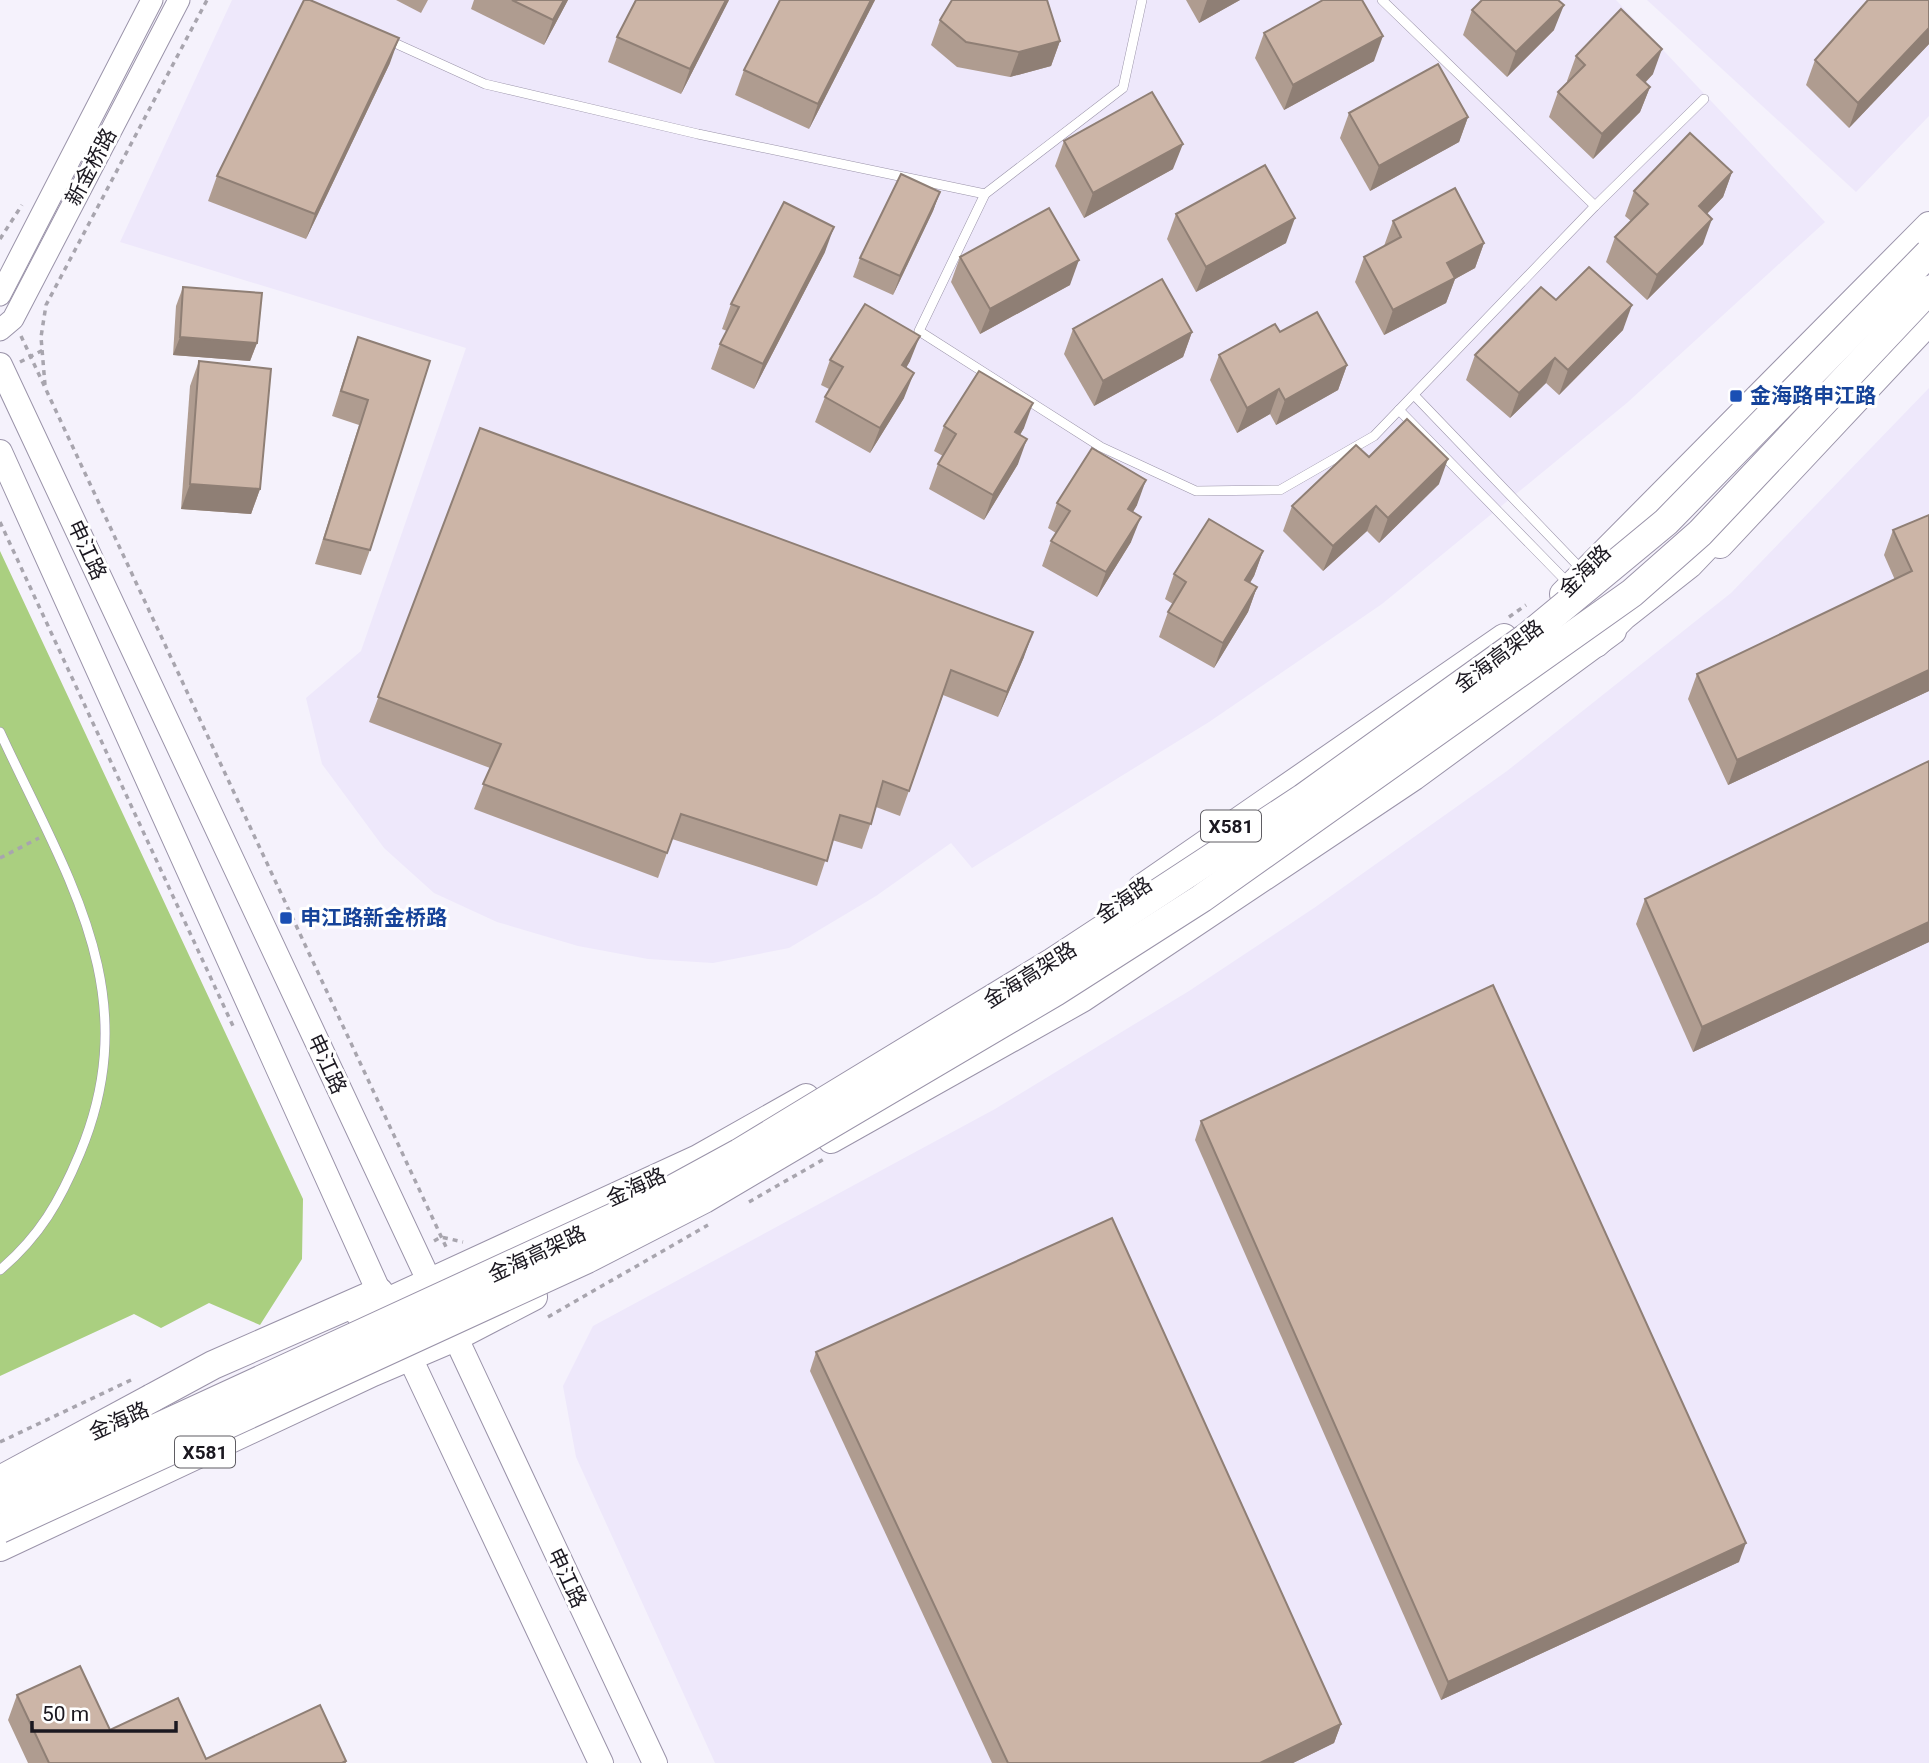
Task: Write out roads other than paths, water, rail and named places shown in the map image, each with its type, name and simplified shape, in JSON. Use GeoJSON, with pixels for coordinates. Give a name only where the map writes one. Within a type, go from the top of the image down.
{"type":"FeatureCollection","features":[{"type":"Feature","properties":{"kind":"highway","name":"金海高架路"},"geometry":{"type":"LineString","coordinates":[[0,1500],[662,1195],[739,1153],[1053,962],[1303,798],[1527,637],[1666,522],[1929,253]]}},
{"type":"Feature","properties":{"kind":"highway","name":"金海高架路"},"geometry":{"type":"LineString","coordinates":[[0,1529],[587,1259],[704,1199],[1031,1006],[1202,898],[1632,593],[1700,533],[1929,290]]}},
{"type":"Feature","properties":{"kind":"highway"},"geometry":{"type":"LineString","coordinates":[[1596,643],[1658,587],[1689,564],[1929,309]]}},
{"type":"Feature","properties":{"kind":"highway"},"geometry":{"type":"LineString","coordinates":[[0,1480],[213,1365],[382,1297]]}},
{"type":"Feature","properties":{"kind":"main road","name":"金海路"},"geometry":{"type":"LineString","coordinates":[[0,1475],[382,1297],[430,1283],[698,1158],[915,1036],[1092,922],[1543,610],[1929,225]]}},
{"type":"Feature","properties":{"kind":"main road","name":"X581"},"geometry":{"type":"LineString","coordinates":[[0,1548],[455,1338],[707,1209],[1082,999],[1414,777],[1709,557],[1929,322]]}},
{"type":"Feature","properties":{"kind":"main road","name":"申江路"},"geometry":{"type":"LineString","coordinates":[[0,365],[655,1763]]}},
{"type":"Feature","properties":{"kind":"main road","name":"申江路"},"geometry":{"type":"LineString","coordinates":[[0,452],[382,1297],[601,1763]]}},
{"type":"Feature","properties":{"kind":"street","name":"新金桥路"},"geometry":{"type":"LineString","coordinates":[[0,295],[152,0]]}},
{"type":"Feature","properties":{"kind":"street","name":"新金桥路"},"geometry":{"type":"LineString","coordinates":[[0,330],[13,319],[179,0]]}},
{"type":"Feature","properties":{"kind":"lane"},"geometry":{"type":"LineString","coordinates":[[1142,0],[1123,88],[985,194],[919,331],[1101,447],[1196,491],[1280,490],[1374,436],[1595,206],[1704,99]]}},
{"type":"Feature","properties":{"kind":"lane"},"geometry":{"type":"LineString","coordinates":[[1382,0],[1595,206]]}},
{"type":"Feature","properties":{"kind":"lane"},"geometry":{"type":"LineString","coordinates":[[377,34],[485,84],[698,134],[985,194]]}},
{"type":"Feature","properties":{"kind":"lane"},"geometry":{"type":"LineString","coordinates":[[1414,395],[1577,579]]}},
{"type":"Feature","properties":{"kind":"lane"},"geometry":{"type":"LineString","coordinates":[[1399,410],[1577,579]]}},
{"type":"Feature","properties":{"kind":"lane"},"geometry":{"type":"LineString","coordinates":[[0,732],[93,940],[104,986],[107,1030],[104,1080],[91,1128],[50,1218],[0,1270]]}},
{"type":"Feature","properties":{"kind":"place","name":"金海路申江路"},"geometry":{"type":"Point","coordinates":[1736,396]}},
{"type":"Feature","properties":{"kind":"place","name":"申江路新金桥路"},"geometry":{"type":"Point","coordinates":[286,918]}}]}
